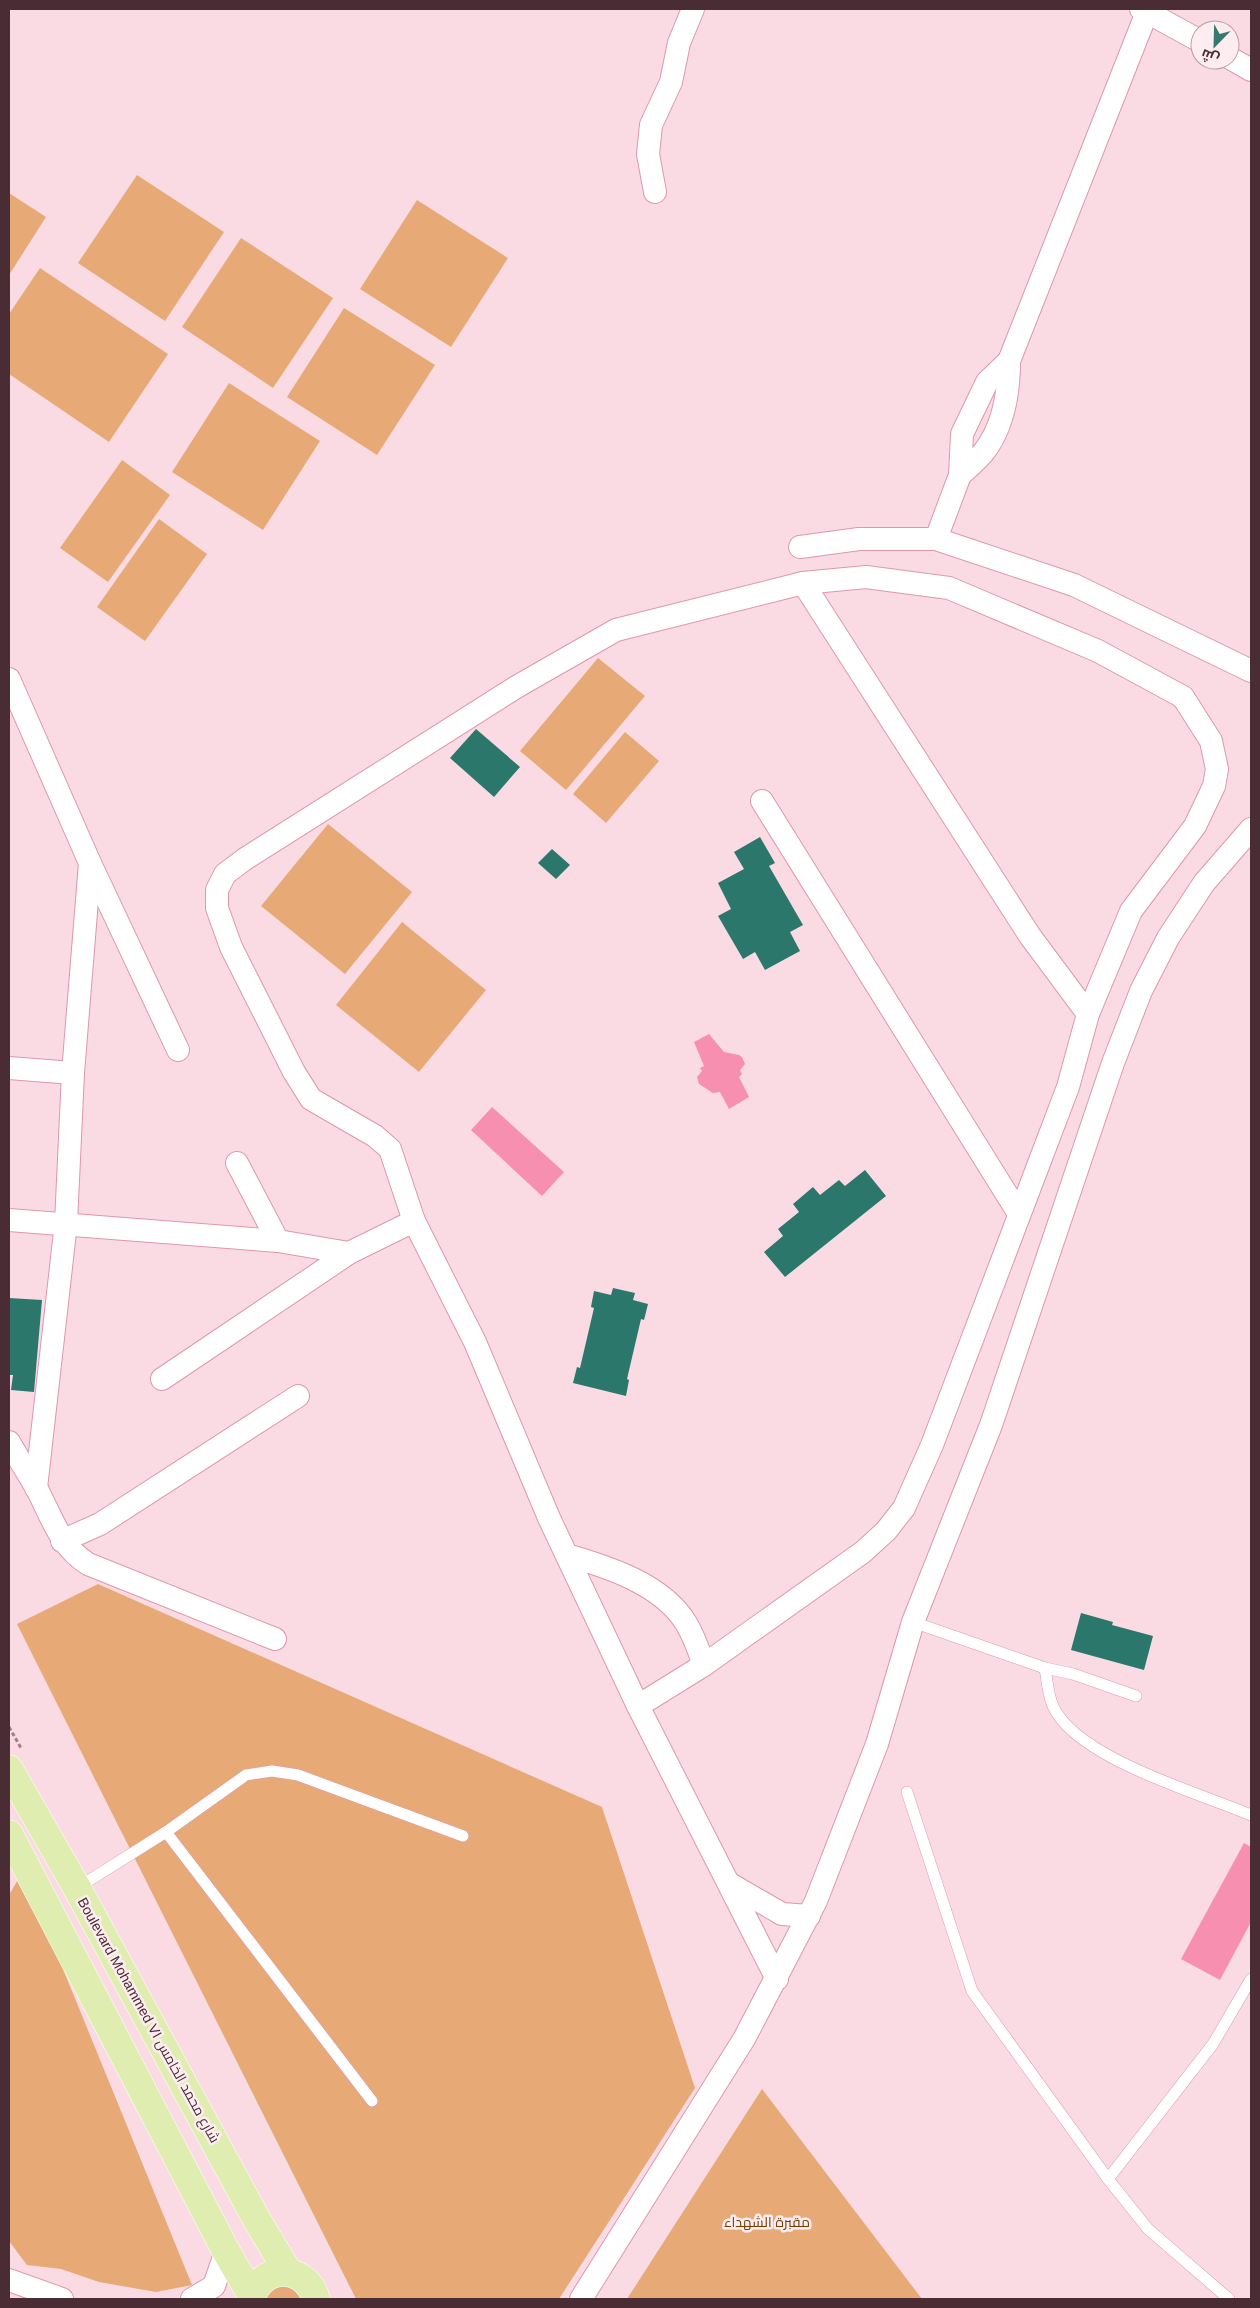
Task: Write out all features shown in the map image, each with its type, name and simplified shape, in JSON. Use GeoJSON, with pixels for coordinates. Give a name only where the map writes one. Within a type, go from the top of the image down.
{"type":"FeatureCollection","features":[{"type":"Feature","properties":{"kind":"main road","name":"Boulevard Mohammed VI شارع محمد الخامس"},"geometry":{"type":"LineString","coordinates":[[9,1769],[77,1888],[257,2220],[288,2272]]}},
{"type":"Feature","properties":{"kind":"main road"},"geometry":{"type":"LineString","coordinates":[[9,1834],[226,2251],[252,2297]]}},
{"type":"Feature","properties":{"kind":"main road"},"geometry":{"type":"LineString","coordinates":[[252,2297],[260,2282],[273,2274],[288,2272],[303,2277],[313,2289],[316,2299]]}},
{"type":"Feature","properties":{"kind":"street"},"geometry":{"type":"LineString","coordinates":[[655,192],[648,154],[651,126],[671,82],[679,43],[694,9]]}},
{"type":"Feature","properties":{"kind":"street"},"geometry":{"type":"LineString","coordinates":[[936,539],[960,476],[962,434],[987,382],[1009,360],[1144,11],[1190,36]]}},
{"type":"Feature","properties":{"kind":"street"},"geometry":{"type":"LineString","coordinates":[[1240,64],[1251,70]]}},
{"type":"Feature","properties":{"kind":"street"},"geometry":{"type":"LineString","coordinates":[[800,547],[859,539],[936,539],[1074,584],[1251,671]]}},
{"type":"Feature","properties":{"kind":"street"},"geometry":{"type":"LineString","coordinates":[[638,1706],[704,1666],[863,1552],[886,1531],[904,1508],[932,1445],[1068,1088],[1088,1014],[1131,911],[1195,826],[1214,786],[1217,769],[1211,741],[1183,697],[1098,651],[949,588],[866,577],[803,582],[616,630],[518,686],[225,874],[217,890],[217,908],[228,939],[294,1072],[311,1099],[375,1136],[390,1149],[414,1221],[474,1342],[567,1554],[638,1706],[777,1979]]}},
{"type":"Feature","properties":{"kind":"street"},"geometry":{"type":"LineString","coordinates":[[803,582],[1030,936],[1088,1014]]}},
{"type":"Feature","properties":{"kind":"street"},"geometry":{"type":"LineString","coordinates":[[9,679],[18,719],[90,863],[178,1050]]}},
{"type":"Feature","properties":{"kind":"street"},"geometry":{"type":"LineString","coordinates":[[762,801],[1019,1214]]}},
{"type":"Feature","properties":{"kind":"street"},"geometry":{"type":"LineString","coordinates":[[581,2299],[744,2039],[809,1916],[877,1744],[912,1622],[990,1425],[1113,1063],[1141,991],[1168,938],[1204,883],[1251,829]]}},
{"type":"Feature","properties":{"kind":"street"},"geometry":{"type":"LineString","coordinates":[[36,1488],[66,1223],[73,1073],[90,863]]}},
{"type":"Feature","properties":{"kind":"street"},"geometry":{"type":"LineString","coordinates":[[9,1068],[73,1073]]}},
{"type":"Feature","properties":{"kind":"street"},"geometry":{"type":"LineString","coordinates":[[237,1163],[278,1241]]}},
{"type":"Feature","properties":{"kind":"street"},"geometry":{"type":"LineString","coordinates":[[9,1220],[278,1241],[349,1254]]}},
{"type":"Feature","properties":{"kind":"street"},"geometry":{"type":"LineString","coordinates":[[162,1379],[349,1254],[414,1221]]}},
{"type":"Feature","properties":{"kind":"street"},"geometry":{"type":"LineString","coordinates":[[62,1541],[100,1524],[298,1396]]}},
{"type":"Feature","properties":{"kind":"street"},"geometry":{"type":"LineString","coordinates":[[9,1442],[36,1488],[62,1541],[75,1556],[88,1564],[275,1639]]}},
{"type":"Feature","properties":{"kind":"street"},"geometry":{"type":"LineString","coordinates":[[567,1554],[628,1577],[656,1593],[675,1608],[686,1623],[704,1666]]}},
{"type":"Feature","properties":{"kind":"street"},"geometry":{"type":"LineString","coordinates":[[730,1884],[782,1914],[809,1916]]}},
{"type":"Feature","properties":{"kind":"street"},"geometry":{"type":"LineString","coordinates":[[192,2299],[214,2286],[226,2251]]}},
{"type":"Feature","properties":{"kind":"street"},"geometry":{"type":"LineString","coordinates":[[12,2278],[62,2299]]}},
{"type":"Feature","properties":{"kind":"lane"},"geometry":{"type":"LineString","coordinates":[[912,1622],[1045,1668],[1073,1674],[1136,1696]]}},
{"type":"Feature","properties":{"kind":"lane"},"geometry":{"type":"LineString","coordinates":[[1045,1668],[1052,1705],[1063,1722],[1079,1737],[1105,1754],[1151,1776],[1251,1815]]}},
{"type":"Feature","properties":{"kind":"lane"},"geometry":{"type":"LineString","coordinates":[[77,1888],[166,1832],[246,1775],[272,1771],[298,1775],[463,1836]]}},
{"type":"Feature","properties":{"kind":"lane"},"geometry":{"type":"LineString","coordinates":[[907,1792],[972,1991],[1108,2179],[1148,2229],[1229,2299]]}},
{"type":"Feature","properties":{"kind":"lane"},"geometry":{"type":"LineString","coordinates":[[166,1832],[372,2101]]}},
{"type":"Feature","properties":{"kind":"lane"},"geometry":{"type":"LineString","coordinates":[[1108,2179],[1214,2044],[1251,1979]]}},
{"type":"Feature","properties":{"kind":"green space"},"geometry":{"type":"Polygon","coordinates":[[[137,175],[224,232],[165,321],[78,263],[137,175]]]}},
{"type":"Feature","properties":{"kind":"green space"},"geometry":{"type":"Polygon","coordinates":[[[9,193],[46,217],[9,275],[9,193]]]}},
{"type":"Feature","properties":{"kind":"green space"},"geometry":{"type":"Polygon","coordinates":[[[417,200],[508,258],[451,347],[360,289],[417,200]]]}},
{"type":"Feature","properties":{"kind":"green space"},"geometry":{"type":"Polygon","coordinates":[[[241,238],[333,298],[273,388],[182,327],[241,238]]]}},
{"type":"Feature","properties":{"kind":"green space"},"geometry":{"type":"Polygon","coordinates":[[[40,268],[168,354],[109,442],[9,374],[9,314],[40,268]]]}},
{"type":"Feature","properties":{"kind":"green space"},"geometry":{"type":"Polygon","coordinates":[[[344,308],[435,365],[377,455],[287,397],[344,308]]]}},
{"type":"Feature","properties":{"kind":"green space"},"geometry":{"type":"Polygon","coordinates":[[[229,383],[320,441],[263,530],[172,472],[229,383]]]}},
{"type":"Feature","properties":{"kind":"green space"},"geometry":{"type":"Polygon","coordinates":[[[122,460],[170,495],[108,582],[60,548],[122,460]]]}},
{"type":"Feature","properties":{"kind":"green space"},"geometry":{"type":"Polygon","coordinates":[[[159,519],[207,554],[145,641],[97,607],[159,519]]]}},
{"type":"Feature","properties":{"kind":"green space"},"geometry":{"type":"Polygon","coordinates":[[[598,658],[645,696],[566,790],[520,751],[598,658]]]}},
{"type":"Feature","properties":{"kind":"green space"},"geometry":{"type":"Polygon","coordinates":[[[625,732],[659,761],[606,823],[573,794],[625,732]]]}},
{"type":"Feature","properties":{"kind":"green space"},"geometry":{"type":"Polygon","coordinates":[[[328,824],[412,892],[345,974],[261,906],[328,824]]]}},
{"type":"Feature","properties":{"kind":"green space"},"geometry":{"type":"Polygon","coordinates":[[[402,922],[486,990],[419,1072],[336,1005],[402,922]]]}},
{"type":"Feature","properties":{"kind":"green space"},"geometry":{"type":"Polygon","coordinates":[[[98,1584],[602,1807],[695,2088],[559,2299],[356,2299],[17,1624],[98,1584]]]}},
{"type":"Feature","properties":{"kind":"green space"},"geometry":{"type":"Polygon","coordinates":[[[23,1871],[192,2285],[156,2292],[99,2282],[61,2269],[27,2265],[9,2241],[9,1895],[23,1871]]]}},
{"type":"Feature","properties":{"kind":"green space","name":"مقبرة الشهداء"},"geometry":{"type":"Polygon","coordinates":[[[762,2089],[922,2299],[627,2299],[762,2089]]]}},
{"type":"Feature","properties":{"kind":"green space"},"geometry":{"type":"Polygon","coordinates":[[[285,2281],[307,2299],[260,2299],[262,2294],[285,2281]]]}},
{"type":"Feature","properties":{"kind":"shaded area"},"geometry":{"type":"Polygon","coordinates":[[[709,1034],[724,1052],[739,1055],[745,1064],[740,1070],[742,1074],[739,1077],[749,1097],[729,1109],[720,1092],[713,1093],[699,1084],[697,1077],[702,1071],[700,1068],[704,1066],[694,1042],[709,1034]]]}},
{"type":"Feature","properties":{"kind":"shaded area"},"geometry":{"type":"Polygon","coordinates":[[[492,1107],[564,1172],[542,1196],[471,1130],[492,1107]]]}},
{"type":"Feature","properties":{"kind":"shaded area"},"geometry":{"type":"Polygon","coordinates":[[[1244,1843],[1251,1847],[1251,1922],[1220,1980],[1181,1959],[1244,1843]]]}},
{"type":"Feature","properties":{"kind":"building"},"geometry":{"type":"Polygon","coordinates":[[[476,729],[520,767],[494,797],[450,758],[476,729]]]}},
{"type":"Feature","properties":{"kind":"building"},"geometry":{"type":"Polygon","coordinates":[[[760,837],[775,863],[769,866],[803,925],[790,932],[800,951],[765,970],[755,952],[743,959],[718,916],[731,909],[718,883],[744,869],[734,852],[760,837]]]}},
{"type":"Feature","properties":{"kind":"building"},"geometry":{"type":"Polygon","coordinates":[[[552,849],[570,865],[556,879],[538,863],[552,849]]]}},
{"type":"Feature","properties":{"kind":"building"},"geometry":{"type":"Polygon","coordinates":[[[865,1170],[886,1196],[785,1277],[764,1252],[783,1236],[778,1229],[799,1212],[793,1204],[813,1187],[820,1195],[839,1180],[845,1186],[865,1170]]]}},
{"type":"Feature","properties":{"kind":"building"},"geometry":{"type":"Polygon","coordinates":[[[613,1288],[635,1293],[633,1300],[648,1304],[644,1320],[641,1319],[627,1379],[629,1380],[626,1396],[573,1383],[577,1367],[580,1368],[594,1308],[591,1307],[594,1291],[611,1295],[613,1288]]]}},
{"type":"Feature","properties":{"kind":"building"},"geometry":{"type":"Polygon","coordinates":[[[9,1298],[42,1300],[34,1392],[11,1390],[13,1375],[9,1375],[9,1298]]]}},
{"type":"Feature","properties":{"kind":"building"},"geometry":{"type":"Polygon","coordinates":[[[1081,1613],[1113,1622],[1112,1625],[1153,1636],[1144,1670],[1071,1650],[1081,1613]]]}}]}
